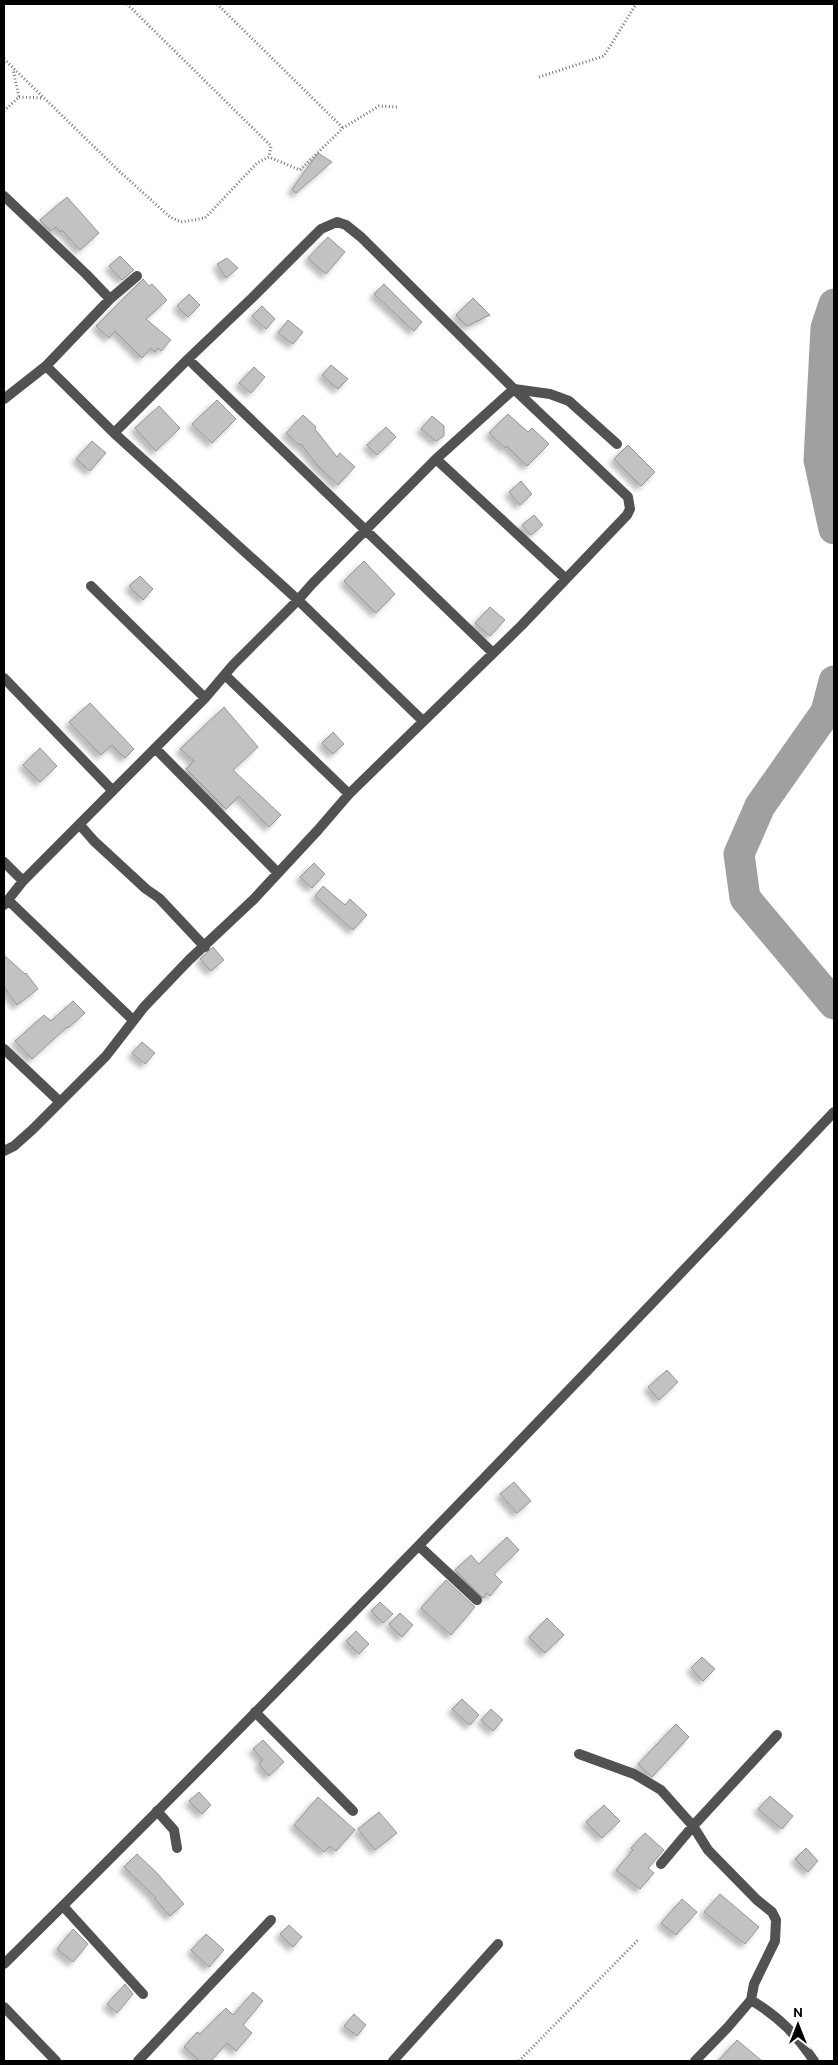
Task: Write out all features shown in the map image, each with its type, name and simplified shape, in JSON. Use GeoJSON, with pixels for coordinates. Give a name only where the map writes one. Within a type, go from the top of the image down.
{"type":"FeatureCollection","features":[{"type":"Feature","properties":{"kind":"street"},"geometry":{"type":"LineString","coordinates":[[4,196],[110,299]]}},
{"type":"Feature","properties":{"kind":"street"},"geometry":{"type":"LineString","coordinates":[[4,1151],[14,1146],[117,1043],[133,1020],[189,960],[253,900],[349,794],[566,579],[627,515],[630,504],[628,497],[514,389],[361,237],[346,224],[337,222],[321,229],[114,433]]}},
{"type":"Feature","properties":{"kind":"street"},"geometry":{"type":"LineString","coordinates":[[4,399],[46,366],[110,299],[137,276]]}},
{"type":"Feature","properties":{"kind":"street"},"geometry":{"type":"LineString","coordinates":[[188,359],[493,653]]}},
{"type":"Feature","properties":{"kind":"street"},"geometry":{"type":"LineString","coordinates":[[46,366],[114,433],[298,600],[423,721]]}},
{"type":"Feature","properties":{"kind":"street"},"geometry":{"type":"LineString","coordinates":[[133,1020],[6,902],[23,881],[80,825],[112,790],[128,777],[312,584],[366,532],[436,459],[514,389],[550,394],[569,401],[618,444]]}},
{"type":"Feature","properties":{"kind":"street"},"geometry":{"type":"LineString","coordinates":[[436,459],[566,579]]}},
{"type":"Feature","properties":{"kind":"street"},"geometry":{"type":"LineString","coordinates":[[91,586],[205,698]]}},
{"type":"Feature","properties":{"kind":"street"},"geometry":{"type":"LineString","coordinates":[[225,675],[349,794]]}},
{"type":"Feature","properties":{"kind":"street"},"geometry":{"type":"LineString","coordinates":[[4,678],[112,790]]}},
{"type":"Feature","properties":{"kind":"street"},"geometry":{"type":"LineString","coordinates":[[156,748],[278,873]]}},
{"type":"Feature","properties":{"kind":"street"},"geometry":{"type":"LineString","coordinates":[[80,825],[94,841],[146,889],[159,898],[205,947]]}},
{"type":"Feature","properties":{"kind":"street"},"geometry":{"type":"LineString","coordinates":[[4,862],[23,881]]}},
{"type":"Feature","properties":{"kind":"street"},"geometry":{"type":"LineString","coordinates":[[4,1049],[59,1101]]}},
{"type":"Feature","properties":{"kind":"street"},"geometry":{"type":"LineString","coordinates":[[4,1964],[419,1546],[589,1371],[834,1112]]}},
{"type":"Feature","properties":{"kind":"street"},"geometry":{"type":"LineString","coordinates":[[419,1546],[477,1600]]}},
{"type":"Feature","properties":{"kind":"street"},"geometry":{"type":"LineString","coordinates":[[255,1712],[354,1811]]}},
{"type":"Feature","properties":{"kind":"street"},"geometry":{"type":"LineString","coordinates":[[661,1864],[693,1826],[777,1735]]}},
{"type":"Feature","properties":{"kind":"street"},"geometry":{"type":"LineString","coordinates":[[579,1754],[634,1774],[660,1790],[693,1826],[708,1850],[757,1900],[772,1912],[776,1920],[775,1941],[754,1984],[751,2000],[728,2027],[694,2061]]}},
{"type":"Feature","properties":{"kind":"street"},"geometry":{"type":"LineString","coordinates":[[157,1811],[174,1830],[177,1848]]}},
{"type":"Feature","properties":{"kind":"street"},"geometry":{"type":"LineString","coordinates":[[62,1906],[144,1994]]}},
{"type":"Feature","properties":{"kind":"street"},"geometry":{"type":"LineString","coordinates":[[138,2061],[271,1920]]}},
{"type":"Feature","properties":{"kind":"street"},"geometry":{"type":"LineString","coordinates":[[393,2061],[498,1944]]}},
{"type":"Feature","properties":{"kind":"street"},"geometry":{"type":"LineString","coordinates":[[751,2000],[774,2014],[801,2041],[814,2061]]}},
{"type":"Feature","properties":{"kind":"street"},"geometry":{"type":"LineString","coordinates":[[4,2007],[56,2061]]}},
{"type":"Feature","properties":{"kind":"path"},"geometry":{"type":"LineString","coordinates":[[4,58],[170,217],[181,222],[205,218],[257,164],[269,157],[271,146],[127,4]]}},
{"type":"Feature","properties":{"kind":"path"},"geometry":{"type":"LineString","coordinates":[[217,4],[343,128]]}},
{"type":"Feature","properties":{"kind":"path"},"geometry":{"type":"LineString","coordinates":[[539,77],[604,56],[636,4]]}},
{"type":"Feature","properties":{"kind":"path"},"geometry":{"type":"LineString","coordinates":[[13,68],[19,97]]}},
{"type":"Feature","properties":{"kind":"path"},"geometry":{"type":"LineString","coordinates":[[4,111],[19,97],[44,98]]}},
{"type":"Feature","properties":{"kind":"path"},"geometry":{"type":"LineString","coordinates":[[269,157],[300,170],[343,128],[379,106],[396,107]]}},
{"type":"Feature","properties":{"kind":"path"},"geometry":{"type":"LineString","coordinates":[[519,2061],[638,1940]]}},
{"type":"Feature","properties":{"kind":"building"},"geometry":{"type":"Polygon","coordinates":[[[318,153],[332,162],[296,193],[292,189],[318,153]]]}},
{"type":"Feature","properties":{"kind":"building"},"geometry":{"type":"Polygon","coordinates":[[[67,197],[99,233],[80,250],[62,230],[60,232],[56,227],[51,231],[40,220],[67,197]]]}},
{"type":"Feature","properties":{"kind":"building"},"geometry":{"type":"Polygon","coordinates":[[[328,237],[345,252],[326,274],[308,258],[328,237]]]}},
{"type":"Feature","properties":{"kind":"building"},"geometry":{"type":"Polygon","coordinates":[[[120,256],[134,270],[122,280],[109,266],[120,256]]]}},
{"type":"Feature","properties":{"kind":"building"},"geometry":{"type":"Polygon","coordinates":[[[227,258],[238,268],[226,278],[217,264],[227,258]]]}},
{"type":"Feature","properties":{"kind":"building"},"geometry":{"type":"Polygon","coordinates":[[[143,279],[149,286],[152,284],[167,300],[146,319],[171,340],[161,351],[158,348],[155,352],[151,348],[142,358],[115,331],[109,338],[96,326],[143,279]]]}},
{"type":"Feature","properties":{"kind":"building"},"geometry":{"type":"Polygon","coordinates":[[[384,284],[422,322],[414,331],[374,294],[384,284]]]}},
{"type":"Feature","properties":{"kind":"building"},"geometry":{"type":"Polygon","coordinates":[[[189,294],[200,305],[188,317],[177,306],[189,294]]]}},
{"type":"Feature","properties":{"kind":"building"},"geometry":{"type":"Polygon","coordinates":[[[473,298],[490,315],[467,326],[456,315],[473,298]]]}},
{"type":"Feature","properties":{"kind":"building"},"geometry":{"type":"Polygon","coordinates":[[[262,306],[275,319],[266,329],[252,316],[262,306]]]}},
{"type":"Feature","properties":{"kind":"building"},"geometry":{"type":"Polygon","coordinates":[[[288,320],[303,332],[293,344],[278,333],[288,320]]]}},
{"type":"Feature","properties":{"kind":"building"},"geometry":{"type":"Polygon","coordinates":[[[331,365],[348,379],[338,389],[322,375],[331,365]]]}},
{"type":"Feature","properties":{"kind":"building"},"geometry":{"type":"Polygon","coordinates":[[[254,367],[265,377],[251,393],[239,383],[254,367]]]}},
{"type":"Feature","properties":{"kind":"building"},"geometry":{"type":"Polygon","coordinates":[[[217,400],[236,419],[212,443],[192,424],[217,400]]]}},
{"type":"Feature","properties":{"kind":"building"},"geometry":{"type":"Polygon","coordinates":[[[159,406],[180,428],[156,451],[135,428],[159,406]]]}},
{"type":"Feature","properties":{"kind":"building"},"geometry":{"type":"Polygon","coordinates":[[[508,414],[528,432],[532,428],[549,444],[527,466],[507,446],[505,448],[489,433],[508,414]]]}},
{"type":"Feature","properties":{"kind":"building"},"geometry":{"type":"Polygon","coordinates":[[[303,415],[316,427],[315,429],[337,457],[340,453],[355,467],[338,485],[318,466],[301,444],[299,445],[286,433],[303,415]]]}},
{"type":"Feature","properties":{"kind":"building"},"geometry":{"type":"Polygon","coordinates":[[[432,416],[444,426],[444,436],[436,441],[421,429],[432,416]]]}},
{"type":"Feature","properties":{"kind":"building"},"geometry":{"type":"Polygon","coordinates":[[[386,427],[396,437],[377,455],[367,445],[386,427]]]}},
{"type":"Feature","properties":{"kind":"building"},"geometry":{"type":"Polygon","coordinates":[[[92,441],[106,453],[90,471],[76,459],[92,441]]]}},
{"type":"Feature","properties":{"kind":"building"},"geometry":{"type":"Polygon","coordinates":[[[628,445],[655,472],[641,486],[614,459],[628,445]]]}},
{"type":"Feature","properties":{"kind":"building"},"geometry":{"type":"Polygon","coordinates":[[[521,481],[532,494],[520,505],[509,492],[521,481]]]}},
{"type":"Feature","properties":{"kind":"building"},"geometry":{"type":"Polygon","coordinates":[[[534,515],[543,525],[531,535],[522,525],[534,515]]]}},
{"type":"Feature","properties":{"kind":"building"},"geometry":{"type":"Polygon","coordinates":[[[364,561],[395,594],[376,613],[344,581],[364,561]]]}},
{"type":"Feature","properties":{"kind":"building"},"geometry":{"type":"Polygon","coordinates":[[[140,576],[153,589],[143,600],[129,586],[140,576]]]}},
{"type":"Feature","properties":{"kind":"building"},"geometry":{"type":"Polygon","coordinates":[[[490,607],[505,620],[490,636],[475,623],[490,607]]]}},
{"type":"Feature","properties":{"kind":"building"},"geometry":{"type":"Polygon","coordinates":[[[90,703],[134,749],[125,758],[112,745],[101,755],[69,722],[90,703]]]}},
{"type":"Feature","properties":{"kind":"building"},"geometry":{"type":"Polygon","coordinates":[[[224,707],[258,747],[233,770],[281,815],[269,827],[239,796],[226,809],[186,769],[194,761],[180,749],[224,707]]]}},
{"type":"Feature","properties":{"kind":"building"},"geometry":{"type":"Polygon","coordinates":[[[333,732],[344,744],[333,754],[322,743],[333,732]]]}},
{"type":"Feature","properties":{"kind":"building"},"geometry":{"type":"Polygon","coordinates":[[[40,748],[57,766],[40,782],[23,765],[40,748]]]}},
{"type":"Feature","properties":{"kind":"building"},"geometry":{"type":"Polygon","coordinates":[[[314,863],[325,874],[312,888],[300,877],[314,863]]]}},
{"type":"Feature","properties":{"kind":"building"},"geometry":{"type":"Polygon","coordinates":[[[323,886],[345,905],[350,899],[367,915],[353,930],[315,896],[323,886]]]}},
{"type":"Feature","properties":{"kind":"building"},"geometry":{"type":"Polygon","coordinates":[[[213,947],[224,960],[211,971],[200,959],[213,947]]]}},
{"type":"Feature","properties":{"kind":"building"},"geometry":{"type":"Polygon","coordinates":[[[4,955],[26,973],[38,989],[17,1005],[4,987],[4,955]]]}},
{"type":"Feature","properties":{"kind":"building"},"geometry":{"type":"Polygon","coordinates":[[[73,1001],[85,1013],[32,1059],[15,1041],[44,1015],[51,1021],[73,1001]]]}},
{"type":"Feature","properties":{"kind":"building"},"geometry":{"type":"Polygon","coordinates":[[[142,1042],[155,1053],[145,1064],[132,1053],[142,1042]]]}},
{"type":"Feature","properties":{"kind":"building"},"geometry":{"type":"Polygon","coordinates":[[[667,1370],[678,1382],[659,1400],[648,1387],[667,1370]]]}},
{"type":"Feature","properties":{"kind":"building"},"geometry":{"type":"Polygon","coordinates":[[[514,1482],[531,1501],[517,1513],[500,1494],[514,1482]]]}},
{"type":"Feature","properties":{"kind":"building"},"geometry":{"type":"Polygon","coordinates":[[[507,1537],[519,1550],[494,1574],[502,1582],[490,1596],[487,1593],[483,1598],[455,1570],[471,1555],[479,1564],[507,1537]]]}},
{"type":"Feature","properties":{"kind":"building"},"geometry":{"type":"Polygon","coordinates":[[[446,1580],[475,1607],[451,1635],[421,1608],[446,1580]]]}},
{"type":"Feature","properties":{"kind":"building"},"geometry":{"type":"Polygon","coordinates":[[[380,1602],[393,1614],[383,1623],[371,1611],[380,1602]]]}},
{"type":"Feature","properties":{"kind":"building"},"geometry":{"type":"Polygon","coordinates":[[[400,1613],[413,1625],[402,1637],[389,1624],[400,1613]]]}},
{"type":"Feature","properties":{"kind":"building"},"geometry":{"type":"Polygon","coordinates":[[[547,1618],[564,1635],[545,1653],[529,1637],[547,1618]]]}},
{"type":"Feature","properties":{"kind":"building"},"geometry":{"type":"Polygon","coordinates":[[[356,1631],[369,1644],[359,1654],[346,1641],[356,1631]]]}},
{"type":"Feature","properties":{"kind":"building"},"geometry":{"type":"Polygon","coordinates":[[[702,1657],[715,1669],[703,1681],[691,1668],[702,1657]]]}},
{"type":"Feature","properties":{"kind":"building"},"geometry":{"type":"Polygon","coordinates":[[[462,1699],[479,1715],[470,1725],[452,1709],[462,1699]]]}},
{"type":"Feature","properties":{"kind":"building"},"geometry":{"type":"Polygon","coordinates":[[[491,1709],[503,1720],[493,1731],[481,1720],[491,1709]]]}},
{"type":"Feature","properties":{"kind":"building"},"geometry":{"type":"Polygon","coordinates":[[[676,1724],[689,1737],[652,1777],[638,1764],[676,1724]]]}},
{"type":"Feature","properties":{"kind":"building"},"geometry":{"type":"Polygon","coordinates":[[[263,1740],[284,1762],[269,1776],[259,1764],[263,1760],[253,1749],[263,1740]]]}},
{"type":"Feature","properties":{"kind":"building"},"geometry":{"type":"Polygon","coordinates":[[[199,1792],[211,1805],[202,1814],[189,1801],[199,1792]]]}},
{"type":"Feature","properties":{"kind":"building"},"geometry":{"type":"Polygon","coordinates":[[[770,1796],[793,1816],[782,1829],[758,1809],[770,1796]]]}},
{"type":"Feature","properties":{"kind":"building"},"geometry":{"type":"Polygon","coordinates":[[[318,1797],[355,1830],[336,1851],[330,1846],[324,1852],[294,1825],[318,1797]]]}},
{"type":"Feature","properties":{"kind":"building"},"geometry":{"type":"Polygon","coordinates":[[[604,1805],[620,1821],[602,1838],[586,1822],[604,1805]]]}},
{"type":"Feature","properties":{"kind":"building"},"geometry":{"type":"Polygon","coordinates":[[[379,1812],[397,1833],[375,1850],[358,1829],[379,1812]]]}},
{"type":"Feature","properties":{"kind":"building"},"geometry":{"type":"Polygon","coordinates":[[[645,1833],[664,1850],[648,1868],[654,1873],[640,1889],[616,1870],[633,1850],[631,1848],[645,1833]]]}},
{"type":"Feature","properties":{"kind":"building"},"geometry":{"type":"Polygon","coordinates":[[[806,1848],[818,1861],[808,1872],[795,1859],[806,1848]]]}},
{"type":"Feature","properties":{"kind":"building"},"geometry":{"type":"Polygon","coordinates":[[[137,1854],[157,1873],[184,1904],[170,1916],[156,1898],[124,1867],[137,1854]]]}},
{"type":"Feature","properties":{"kind":"building"},"geometry":{"type":"Polygon","coordinates":[[[720,1894],[759,1927],[745,1944],[704,1912],[720,1894]]]}},
{"type":"Feature","properties":{"kind":"building"},"geometry":{"type":"Polygon","coordinates":[[[682,1899],[697,1912],[676,1935],[661,1923],[682,1899]]]}},
{"type":"Feature","properties":{"kind":"building"},"geometry":{"type":"Polygon","coordinates":[[[289,1925],[302,1937],[293,1947],[280,1934],[289,1925]]]}},
{"type":"Feature","properties":{"kind":"building"},"geometry":{"type":"Polygon","coordinates":[[[73,1929],[88,1944],[73,1962],[57,1949],[73,1929]]]}},
{"type":"Feature","properties":{"kind":"building"},"geometry":{"type":"Polygon","coordinates":[[[206,1934],[224,1950],[209,1967],[191,1950],[206,1934]]]}},
{"type":"Feature","properties":{"kind":"building"},"geometry":{"type":"Polygon","coordinates":[[[125,1984],[133,1994],[117,2013],[107,2004],[125,1984]]]}},
{"type":"Feature","properties":{"kind":"building"},"geometry":{"type":"Polygon","coordinates":[[[253,1992],[263,2001],[243,2025],[252,2033],[236,2051],[227,2043],[211,2061],[200,2061],[184,2047],[197,2032],[200,2034],[226,2008],[233,2015],[253,1992]]]}},
{"type":"Feature","properties":{"kind":"building"},"geometry":{"type":"Polygon","coordinates":[[[354,2014],[366,2025],[357,2036],[344,2026],[354,2014]]]}},
{"type":"Feature","properties":{"kind":"building"},"geometry":{"type":"Polygon","coordinates":[[[737,2040],[762,2061],[718,2061],[737,2040]]]}},
{"type":"Feature","properties":{"kind":"waterway"},"geometry":{"type":"LineString","coordinates":[[834,304],[826,328],[819,460],[834,529]]}},
{"type":"Feature","properties":{"kind":"waterway"},"geometry":{"type":"LineString","coordinates":[[834,681],[826,712],[760,806],[739,854],[745,898],[834,1004]]}}]}
